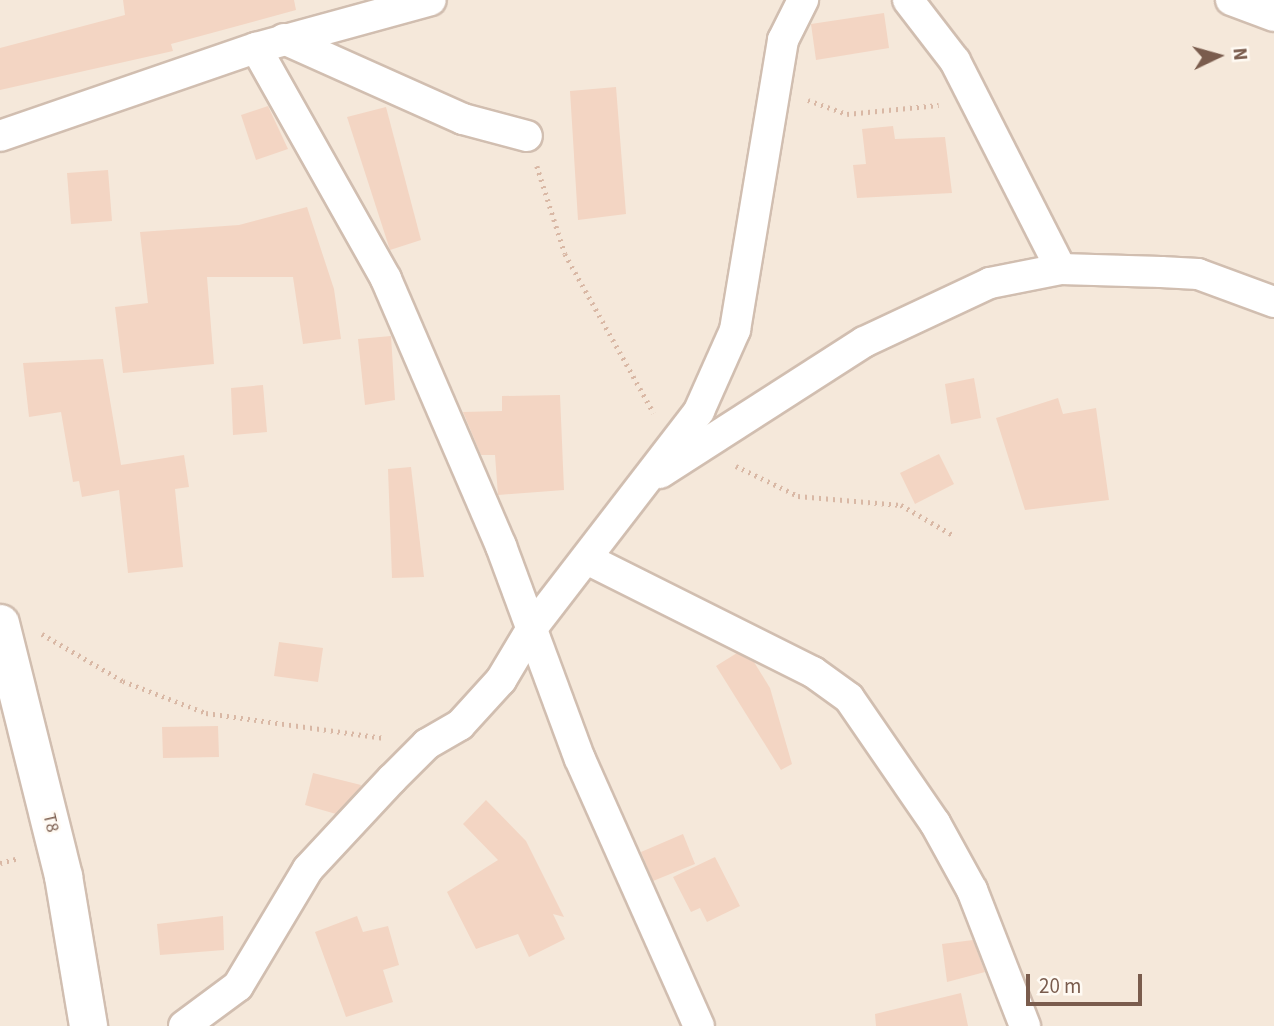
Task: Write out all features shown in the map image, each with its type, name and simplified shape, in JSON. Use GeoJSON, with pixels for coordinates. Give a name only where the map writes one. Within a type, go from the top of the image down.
{"type":"FeatureCollection","features":[{"type":"Feature","properties":{"kind":"street"},"geometry":{"type":"LineString","coordinates":[[0,136],[284,39],[336,12],[431,0]]}},
{"type":"Feature","properties":{"kind":"street"},"geometry":{"type":"LineString","coordinates":[[683,447],[713,387],[735,330],[783,40],[803,0]]}},
{"type":"Feature","properties":{"kind":"street"},"geometry":{"type":"LineString","coordinates":[[1231,0],[1274,16]]}},
{"type":"Feature","properties":{"kind":"street"},"geometry":{"type":"LineString","coordinates":[[917,1],[979,109],[1061,269]]}},
{"type":"Feature","properties":{"kind":"street"},"geometry":{"type":"LineString","coordinates":[[284,39],[463,119],[527,136]]}},
{"type":"Feature","properties":{"kind":"street"},"geometry":{"type":"LineString","coordinates":[[256,48],[386,279],[532,628],[580,759],[699,1026]]}},
{"type":"Feature","properties":{"kind":"street"},"geometry":{"type":"LineString","coordinates":[[184,1026],[238,986],[292,888],[427,744],[460,725],[501,680],[532,628],[645,482],[683,447],[864,342],[954,295],[1061,269],[1198,274],[1274,302]]}},
{"type":"Feature","properties":{"kind":"street"},"geometry":{"type":"LineString","coordinates":[[587,559],[813,672],[849,698],[935,822],[972,890],[1025,1026]]}},
{"type":"Feature","properties":{"kind":"street","name":"T8"},"geometry":{"type":"LineString","coordinates":[[16,625],[88,1026]]}},
{"type":"Feature","properties":{"kind":"path"},"geometry":{"type":"LineString","coordinates":[[778,79],[821,107],[847,114],[917,105],[979,109]]}},
{"type":"Feature","properties":{"kind":"path"},"geometry":{"type":"LineString","coordinates":[[527,136],[565,254],[649,407],[683,447],[722,460],[798,496],[901,505],[953,535]]}},
{"type":"Feature","properties":{"kind":"path"},"geometry":{"type":"LineString","coordinates":[[16,625],[123,681],[206,713],[427,744]]}},
{"type":"Feature","properties":{"kind":"shaded area"},"geometry":{"type":"Polygon","coordinates":[[[0,0],[1274,0],[1274,1026],[0,1026],[0,0]]]}},
{"type":"Feature","properties":{"kind":"building"},"geometry":{"type":"Polygon","coordinates":[[[123,0],[294,0],[296,10],[171,44],[173,51],[0,90],[0,48],[125,15],[123,0]]]}},
{"type":"Feature","properties":{"kind":"building"},"geometry":{"type":"Polygon","coordinates":[[[884,13],[889,48],[816,60],[811,24],[884,13]]]}},
{"type":"Feature","properties":{"kind":"building"},"geometry":{"type":"Polygon","coordinates":[[[616,87],[626,214],[578,220],[570,91],[616,87]]]}},
{"type":"Feature","properties":{"kind":"building"},"geometry":{"type":"Polygon","coordinates":[[[268,106],[288,149],[256,160],[241,115],[268,106]]]}},
{"type":"Feature","properties":{"kind":"building"},"geometry":{"type":"Polygon","coordinates":[[[386,107],[421,240],[390,250],[347,117],[386,107]]]}},
{"type":"Feature","properties":{"kind":"building"},"geometry":{"type":"Polygon","coordinates":[[[893,126],[895,139],[945,137],[952,193],[857,198],[853,165],[866,164],[862,129],[893,126]]]}},
{"type":"Feature","properties":{"kind":"building"},"geometry":{"type":"Polygon","coordinates":[[[108,170],[112,221],[71,224],[67,173],[108,170]]]}},
{"type":"Feature","properties":{"kind":"building"},"geometry":{"type":"Polygon","coordinates":[[[307,207],[334,289],[341,339],[303,344],[293,277],[207,277],[214,364],[123,373],[115,307],[148,303],[140,232],[239,225],[307,207]]]}},
{"type":"Feature","properties":{"kind":"building"},"geometry":{"type":"Polygon","coordinates":[[[391,336],[395,400],[365,405],[358,339],[391,336]]]}},
{"type":"Feature","properties":{"kind":"building"},"geometry":{"type":"Polygon","coordinates":[[[103,359],[121,465],[184,455],[189,487],[175,489],[183,567],[128,573],[119,490],[82,497],[79,481],[73,482],[61,412],[29,417],[23,363],[103,359]]]}},
{"type":"Feature","properties":{"kind":"building"},"geometry":{"type":"Polygon","coordinates":[[[974,378],[981,418],[951,424],[945,384],[974,378]]]}},
{"type":"Feature","properties":{"kind":"building"},"geometry":{"type":"Polygon","coordinates":[[[263,385],[267,432],[233,435],[231,388],[263,385]]]}},
{"type":"Feature","properties":{"kind":"building"},"geometry":{"type":"Polygon","coordinates":[[[560,395],[564,490],[498,495],[495,455],[481,455],[463,412],[502,411],[502,396],[560,395]]]}},
{"type":"Feature","properties":{"kind":"building"},"geometry":{"type":"Polygon","coordinates":[[[1058,398],[1063,414],[1096,408],[1109,500],[1025,510],[996,418],[1058,398]]]}},
{"type":"Feature","properties":{"kind":"building"},"geometry":{"type":"Polygon","coordinates":[[[939,454],[954,484],[915,504],[900,473],[939,454]]]}},
{"type":"Feature","properties":{"kind":"building"},"geometry":{"type":"Polygon","coordinates":[[[411,467],[424,577],[392,578],[388,469],[411,467]]]}},
{"type":"Feature","properties":{"kind":"building"},"geometry":{"type":"Polygon","coordinates":[[[279,642],[323,648],[318,682],[274,676],[279,642]]]}},
{"type":"Feature","properties":{"kind":"building"},"geometry":{"type":"Polygon","coordinates":[[[737,653],[754,662],[770,688],[792,764],[781,770],[716,666],[737,653]]]}},
{"type":"Feature","properties":{"kind":"building"},"geometry":{"type":"Polygon","coordinates":[[[218,726],[219,757],[163,758],[162,727],[218,726]]]}},
{"type":"Feature","properties":{"kind":"building"},"geometry":{"type":"Polygon","coordinates":[[[313,773],[361,785],[336,814],[305,805],[313,773]]]}},
{"type":"Feature","properties":{"kind":"building"},"geometry":{"type":"Polygon","coordinates":[[[486,800],[526,841],[564,917],[553,914],[565,939],[529,957],[518,934],[476,949],[447,892],[498,860],[463,824],[486,800]]]}},
{"type":"Feature","properties":{"kind":"building"},"geometry":{"type":"Polygon","coordinates":[[[683,834],[695,864],[653,881],[641,852],[683,834]]]}},
{"type":"Feature","properties":{"kind":"building"},"geometry":{"type":"Polygon","coordinates":[[[715,857],[740,906],[707,922],[700,908],[691,912],[673,877],[715,857]]]}},
{"type":"Feature","properties":{"kind":"building"},"geometry":{"type":"Polygon","coordinates":[[[223,916],[224,950],[160,955],[157,924],[223,916]]]}},
{"type":"Feature","properties":{"kind":"building"},"geometry":{"type":"Polygon","coordinates":[[[357,916],[363,932],[388,926],[399,965],[383,970],[393,1002],[346,1017],[315,932],[357,916]]]}},
{"type":"Feature","properties":{"kind":"building"},"geometry":{"type":"Polygon","coordinates":[[[973,940],[985,972],[947,982],[942,944],[973,940]]]}},
{"type":"Feature","properties":{"kind":"building"},"geometry":{"type":"Polygon","coordinates":[[[961,993],[968,1026],[876,1026],[875,1014],[961,993]]]}}]}
